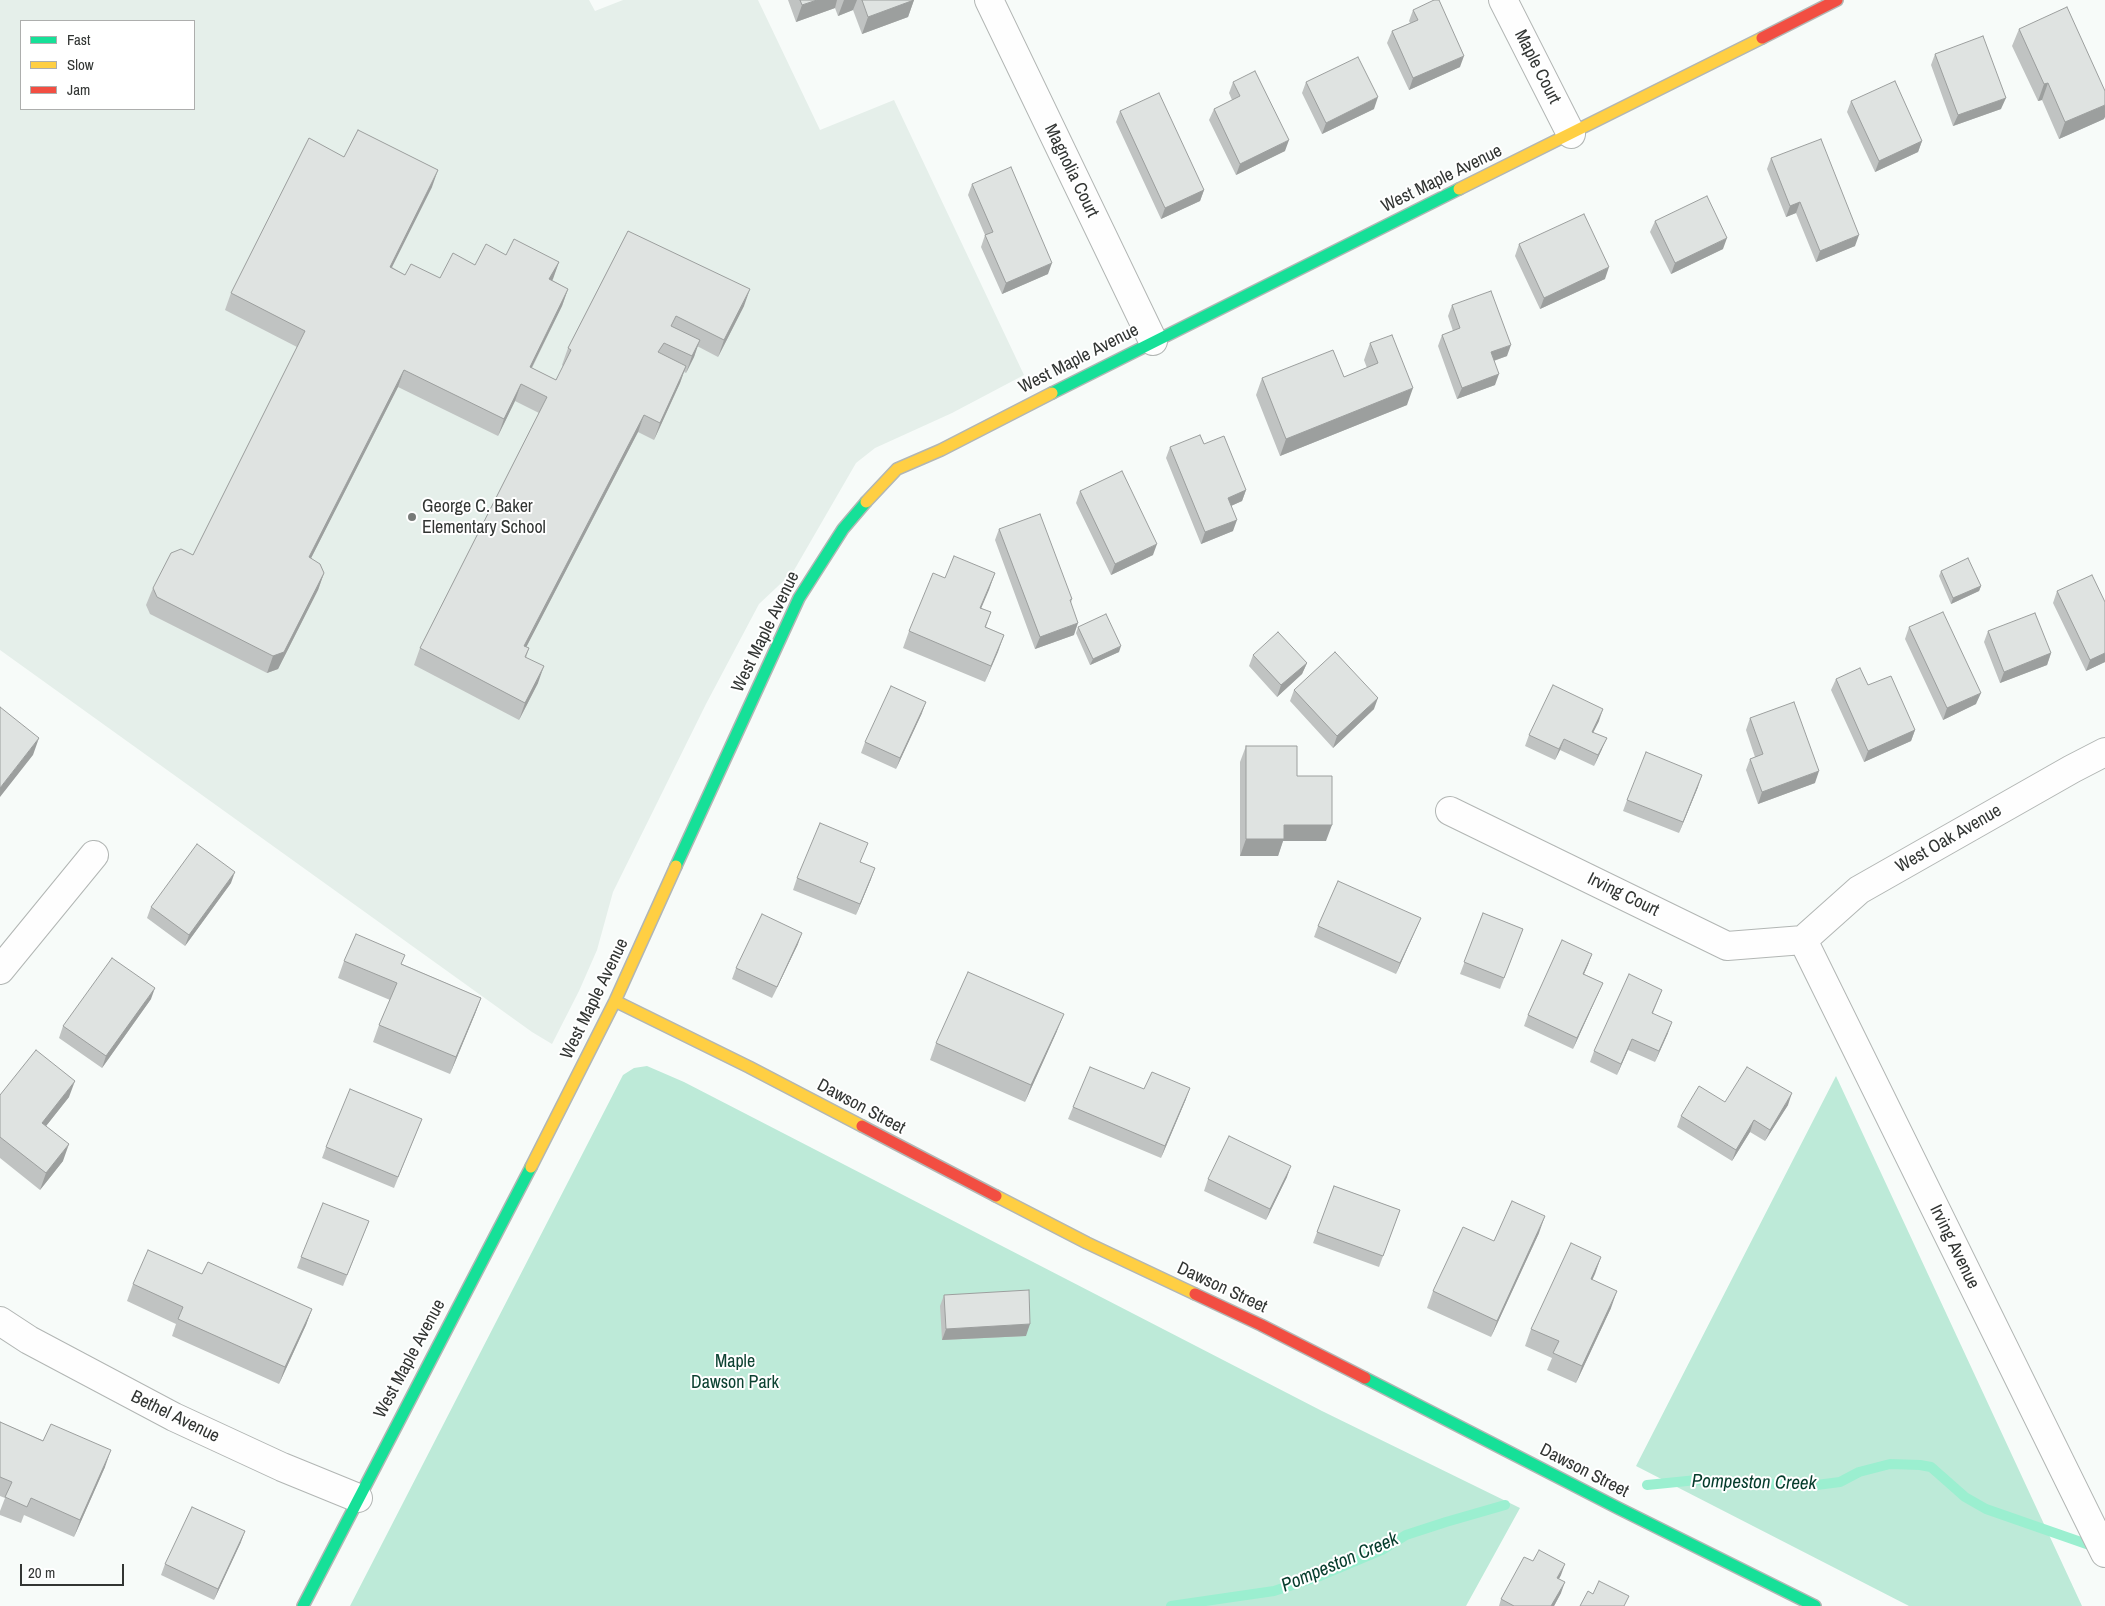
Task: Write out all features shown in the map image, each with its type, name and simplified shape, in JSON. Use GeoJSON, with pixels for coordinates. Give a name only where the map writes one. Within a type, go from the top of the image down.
{"type":"FeatureCollection","features":[{"type":"Feature","properties":{"kind":"street","name":"Magnolia Court"},"geometry":{"type":"LineString","coordinates":[[989,0],[1153,341]]}},
{"type":"Feature","properties":{"kind":"street","name":"Maple Court"},"geometry":{"type":"LineString","coordinates":[[1503,0],[1571,134]]}},
{"type":"Feature","properties":{"kind":"street","name":"West Maple Avenue"},"geometry":{"type":"LineString","coordinates":[[303,1606],[536,1158],[615,1001],[698,816],[728,755],[767,664],[799,598],[849,522],[879,486],[897,469],[941,450],[1153,341],[1837,0]]}},
{"type":"Feature","properties":{"kind":"street","name":"West Oak Avenue"},"geometry":{"type":"LineString","coordinates":[[1803,940],[1859,890],[2105,752]]}},
{"type":"Feature","properties":{"kind":"street","name":"Irving Court"},"geometry":{"type":"LineString","coordinates":[[1450,811],[1727,946],[1803,940]]}},
{"type":"Feature","properties":{"kind":"street"},"geometry":{"type":"LineString","coordinates":[[0,970],[94,855]]}},
{"type":"Feature","properties":{"kind":"street","name":"Irving Avenue"},"geometry":{"type":"LineString","coordinates":[[1803,940],[2105,1554]]}},
{"type":"Feature","properties":{"kind":"street","name":"Dawson Street"},"geometry":{"type":"LineString","coordinates":[[615,1001],[749,1067],[1086,1243],[1261,1325],[1618,1508],[1815,1606]]}},
{"type":"Feature","properties":{"kind":"street","name":"Bethel Avenue"},"geometry":{"type":"LineString","coordinates":[[0,1320],[29,1340],[174,1418],[282,1467],[358,1498]]}},
{"type":"Feature","properties":{"kind":"shaded area","name":"George C. Baker Elementary School"},"geometry":{"type":"Polygon","coordinates":[[[0,0],[589,0],[595,11],[623,0],[758,0],[820,130],[894,100],[1024,375],[952,413],[875,448],[856,463],[793,572],[759,604],[706,704],[613,892],[597,950],[552,1044],[532,1032],[0,650],[0,0]]]}},
{"type":"Feature","properties":{"kind":"green space","name":"Maple Dawson Park"},"geometry":{"type":"Polygon","coordinates":[[[647,1066],[684,1082],[1322,1411],[1520,1508],[1466,1606],[350,1606],[623,1075],[634,1068],[647,1066]]]}},
{"type":"Feature","properties":{"kind":"green space"},"geometry":{"type":"Polygon","coordinates":[[[1836,1076],[2082,1606],[1909,1606],[1636,1466],[1836,1076]]]}},
{"type":"Feature","properties":{"kind":"building"},"geometry":{"type":"Polygon","coordinates":[[[800,0],[817,0],[802,5],[800,0]]]}},
{"type":"Feature","properties":{"kind":"building"},"geometry":{"type":"Polygon","coordinates":[[[862,0],[914,0],[868,17],[862,0]]]}},
{"type":"Feature","properties":{"kind":"building"},"geometry":{"type":"Polygon","coordinates":[[[1434,0],[1439,0],[1464,56],[1413,78],[1392,31],[1418,20],[1413,10],[1434,0]]]}},
{"type":"Feature","properties":{"kind":"building"},"geometry":{"type":"Polygon","coordinates":[[[2067,7],[2105,91],[2105,105],[2065,122],[2048,83],[2044,84],[2019,29],[2067,7]]]}},
{"type":"Feature","properties":{"kind":"building"},"geometry":{"type":"Polygon","coordinates":[[[1983,36],[2006,98],[1958,115],[1935,54],[1983,36]]]}},
{"type":"Feature","properties":{"kind":"building"},"geometry":{"type":"Polygon","coordinates":[[[1358,57],[1378,97],[1326,123],[1306,82],[1358,57]]]}},
{"type":"Feature","properties":{"kind":"building"},"geometry":{"type":"Polygon","coordinates":[[[1255,71],[1289,140],[1240,164],[1214,109],[1240,96],[1233,82],[1255,71]]]}},
{"type":"Feature","properties":{"kind":"building"},"geometry":{"type":"Polygon","coordinates":[[[1895,81],[1922,141],[1879,161],[1851,101],[1895,81]]]}},
{"type":"Feature","properties":{"kind":"building"},"geometry":{"type":"Polygon","coordinates":[[[1159,93],[1204,190],[1165,208],[1120,111],[1159,93]]]}},
{"type":"Feature","properties":{"kind":"building","name":"George C. Baker Elementary School"},"geometry":{"type":"Polygon","coordinates":[[[358,130],[438,170],[390,267],[405,275],[411,264],[440,278],[453,253],[475,265],[486,244],[506,255],[514,239],[559,262],[549,279],[568,289],[530,367],[556,380],[571,350],[568,348],[628,231],[750,289],[724,340],[676,316],[671,326],[700,340],[692,356],[664,343],[658,352],[686,366],[660,423],[644,415],[524,646],[529,648],[525,657],[544,666],[525,703],[420,648],[547,397],[521,384],[504,419],[404,370],[309,557],[320,564],[324,573],[284,652],[273,656],[157,597],[153,588],[171,553],[181,549],[193,555],[305,331],[231,293],[309,138],[344,157],[358,130]]]}},
{"type":"Feature","properties":{"kind":"building"},"geometry":{"type":"Polygon","coordinates":[[[1821,139],[1859,235],[1820,251],[1800,202],[1790,206],[1771,158],[1821,139]]]}},
{"type":"Feature","properties":{"kind":"building"},"geometry":{"type":"Polygon","coordinates":[[[1011,167],[1052,263],[1006,283],[985,235],[993,232],[972,184],[1011,167]]]}},
{"type":"Feature","properties":{"kind":"building"},"geometry":{"type":"Polygon","coordinates":[[[1707,196],[1727,238],[1675,263],[1655,221],[1707,196]]]}},
{"type":"Feature","properties":{"kind":"building"},"geometry":{"type":"Polygon","coordinates":[[[1584,214],[1609,267],[1544,298],[1519,244],[1584,214]]]}},
{"type":"Feature","properties":{"kind":"building"},"geometry":{"type":"Polygon","coordinates":[[[1491,291],[1511,345],[1491,352],[1499,374],[1462,388],[1442,335],[1460,328],[1452,305],[1491,291]]]}},
{"type":"Feature","properties":{"kind":"building"},"geometry":{"type":"Polygon","coordinates":[[[1392,335],[1413,388],[1286,439],[1262,378],[1333,350],[1344,377],[1378,363],[1370,343],[1392,335]]]}},
{"type":"Feature","properties":{"kind":"building"},"geometry":{"type":"Polygon","coordinates":[[[1200,435],[1204,444],[1224,436],[1246,490],[1228,498],[1237,520],[1205,532],[1170,447],[1200,435]]]}},
{"type":"Feature","properties":{"kind":"building"},"geometry":{"type":"Polygon","coordinates":[[[1122,471],[1157,544],[1115,564],[1080,491],[1122,471]]]}},
{"type":"Feature","properties":{"kind":"building"},"geometry":{"type":"Polygon","coordinates":[[[1040,514],[1072,599],[1070,600],[1078,623],[1040,637],[999,529],[1040,514]]]}},
{"type":"Feature","properties":{"kind":"building"},"geometry":{"type":"Polygon","coordinates":[[[954,556],[995,573],[980,608],[991,612],[985,627],[1004,635],[991,666],[909,631],[933,573],[945,578],[954,556]]]}},
{"type":"Feature","properties":{"kind":"building"},"geometry":{"type":"Polygon","coordinates":[[[1968,558],[1981,586],[1953,598],[1941,571],[1968,558]]]}},
{"type":"Feature","properties":{"kind":"building"},"geometry":{"type":"Polygon","coordinates":[[[2092,575],[2105,602],[2105,653],[2090,660],[2057,591],[2092,575]]]}},
{"type":"Feature","properties":{"kind":"building"},"geometry":{"type":"Polygon","coordinates":[[[1943,612],[1981,693],[1947,708],[1909,627],[1943,612]]]}},
{"type":"Feature","properties":{"kind":"building"},"geometry":{"type":"Polygon","coordinates":[[[2035,613],[2051,653],[2004,672],[1988,631],[2035,613]]]}},
{"type":"Feature","properties":{"kind":"building"},"geometry":{"type":"Polygon","coordinates":[[[1106,614],[1121,646],[1093,659],[1078,627],[1106,614]]]}},
{"type":"Feature","properties":{"kind":"building"},"geometry":{"type":"Polygon","coordinates":[[[1278,632],[1307,663],[1281,685],[1253,655],[1278,632]]]}},
{"type":"Feature","properties":{"kind":"building"},"geometry":{"type":"Polygon","coordinates":[[[1335,652],[1378,698],[1337,736],[1294,690],[1335,652]]]}},
{"type":"Feature","properties":{"kind":"building"},"geometry":{"type":"Polygon","coordinates":[[[1860,668],[1868,685],[1891,676],[1915,730],[1868,751],[1836,679],[1860,668]]]}},
{"type":"Feature","properties":{"kind":"building"},"geometry":{"type":"Polygon","coordinates":[[[1553,685],[1603,709],[1592,732],[1607,738],[1598,755],[1564,739],[1559,749],[1529,735],[1553,685]]]}},
{"type":"Feature","properties":{"kind":"building"},"geometry":{"type":"Polygon","coordinates":[[[891,686],[926,702],[900,758],[865,742],[891,686]]]}},
{"type":"Feature","properties":{"kind":"building"},"geometry":{"type":"Polygon","coordinates":[[[1794,702],[1819,771],[1762,792],[1750,759],[1763,754],[1750,718],[1794,702]]]}},
{"type":"Feature","properties":{"kind":"building"},"geometry":{"type":"Polygon","coordinates":[[[0,707],[39,738],[0,788],[0,707]]]}},
{"type":"Feature","properties":{"kind":"building"},"geometry":{"type":"Polygon","coordinates":[[[1246,746],[1297,746],[1297,776],[1332,776],[1332,825],[1284,825],[1284,839],[1246,839],[1246,746]]]}},
{"type":"Feature","properties":{"kind":"building"},"geometry":{"type":"Polygon","coordinates":[[[1646,752],[1702,775],[1683,822],[1627,800],[1646,752]]]}},
{"type":"Feature","properties":{"kind":"building"},"geometry":{"type":"Polygon","coordinates":[[[820,823],[868,843],[860,862],[875,868],[860,904],[797,878],[820,823]]]}},
{"type":"Feature","properties":{"kind":"building"},"geometry":{"type":"Polygon","coordinates":[[[197,844],[235,872],[189,935],[151,907],[197,844]]]}},
{"type":"Feature","properties":{"kind":"building"},"geometry":{"type":"Polygon","coordinates":[[[1338,881],[1421,918],[1400,963],[1318,926],[1338,881]]]}},
{"type":"Feature","properties":{"kind":"building"},"geometry":{"type":"Polygon","coordinates":[[[1483,913],[1523,929],[1504,978],[1464,962],[1483,913]]]}},
{"type":"Feature","properties":{"kind":"building"},"geometry":{"type":"Polygon","coordinates":[[[762,914],[802,933],[777,987],[736,968],[762,914]]]}},
{"type":"Feature","properties":{"kind":"building"},"geometry":{"type":"Polygon","coordinates":[[[356,934],[405,955],[401,964],[481,998],[456,1057],[379,1025],[397,983],[344,961],[356,934]]]}},
{"type":"Feature","properties":{"kind":"building"},"geometry":{"type":"Polygon","coordinates":[[[1562,940],[1592,954],[1583,974],[1603,983],[1577,1038],[1528,1015],[1562,940]]]}},
{"type":"Feature","properties":{"kind":"building"},"geometry":{"type":"Polygon","coordinates":[[[112,958],[155,988],[106,1056],[63,1026],[112,958]]]}},
{"type":"Feature","properties":{"kind":"building"},"geometry":{"type":"Polygon","coordinates":[[[968,972],[1064,1014],[1031,1085],[936,1043],[968,972]]]}},
{"type":"Feature","properties":{"kind":"building"},"geometry":{"type":"Polygon","coordinates":[[[1629,974],[1662,990],[1652,1013],[1672,1022],[1659,1051],[1632,1039],[1621,1064],[1594,1051],[1629,974]]]}},
{"type":"Feature","properties":{"kind":"building"},"geometry":{"type":"Polygon","coordinates":[[[36,1050],[75,1081],[42,1123],[69,1144],[46,1173],[0,1137],[0,1095],[36,1050]]]}},
{"type":"Feature","properties":{"kind":"building"},"geometry":{"type":"Polygon","coordinates":[[[1090,1067],[1144,1089],[1152,1072],[1190,1088],[1165,1146],[1073,1107],[1090,1067]]]}},
{"type":"Feature","properties":{"kind":"building"},"geometry":{"type":"Polygon","coordinates":[[[1747,1067],[1792,1093],[1770,1130],[1754,1120],[1736,1150],[1681,1116],[1699,1086],[1725,1102],[1747,1067]]]}},
{"type":"Feature","properties":{"kind":"building"},"geometry":{"type":"Polygon","coordinates":[[[350,1089],[422,1119],[398,1177],[326,1147],[350,1089]]]}},
{"type":"Feature","properties":{"kind":"building"},"geometry":{"type":"Polygon","coordinates":[[[1229,1136],[1291,1166],[1270,1209],[1208,1179],[1229,1136]]]}},
{"type":"Feature","properties":{"kind":"building"},"geometry":{"type":"Polygon","coordinates":[[[1334,1186],[1400,1210],[1383,1256],[1317,1232],[1334,1186]]]}},
{"type":"Feature","properties":{"kind":"building"},"geometry":{"type":"Polygon","coordinates":[[[1512,1201],[1545,1216],[1497,1321],[1433,1291],[1463,1227],[1494,1241],[1512,1201]]]}},
{"type":"Feature","properties":{"kind":"building"},"geometry":{"type":"Polygon","coordinates":[[[323,1203],[369,1221],[347,1275],[301,1257],[323,1203]]]}},
{"type":"Feature","properties":{"kind":"building"},"geometry":{"type":"Polygon","coordinates":[[[1571,1243],[1601,1257],[1591,1279],[1617,1291],[1582,1366],[1553,1353],[1559,1341],[1531,1329],[1571,1243]]]}},
{"type":"Feature","properties":{"kind":"building"},"geometry":{"type":"Polygon","coordinates":[[[148,1250],[202,1274],[208,1262],[312,1309],[285,1367],[178,1319],[183,1307],[133,1284],[148,1250]]]}},
{"type":"Feature","properties":{"kind":"building"},"geometry":{"type":"Polygon","coordinates":[[[1029,1290],[1030,1324],[946,1329],[944,1295],[1029,1290]]]}},
{"type":"Feature","properties":{"kind":"building"},"geometry":{"type":"Polygon","coordinates":[[[0,1422],[43,1441],[51,1424],[111,1450],[80,1520],[31,1498],[27,1507],[5,1497],[12,1482],[0,1477],[0,1422]]]}},
{"type":"Feature","properties":{"kind":"building"},"geometry":{"type":"Polygon","coordinates":[[[192,1507],[245,1531],[218,1589],[165,1564],[192,1507]]]}},
{"type":"Feature","properties":{"kind":"building"},"geometry":{"type":"Polygon","coordinates":[[[1539,1550],[1565,1564],[1557,1578],[1565,1582],[1551,1606],[1514,1606],[1501,1599],[1524,1557],[1533,1561],[1539,1550]]]}},
{"type":"Feature","properties":{"kind":"building"},"geometry":{"type":"Polygon","coordinates":[[[1599,1581],[1629,1596],[1624,1606],[1580,1606],[1588,1591],[1593,1594],[1599,1581]]]}},
{"type":"Feature","properties":{"kind":"waterway","name":"Pompeston Creek"},"geometry":{"type":"LineString","coordinates":[[1647,1485],[1697,1480],[1809,1486],[1840,1482],[1859,1472],[1890,1464],[1920,1465],[1931,1467],[1965,1497],[1986,1509],[2098,1548]]}},
{"type":"Feature","properties":{"kind":"waterway","name":"Pompeston Creek"},"geometry":{"type":"LineString","coordinates":[[1171,1606],[1274,1591],[1320,1576],[1382,1550],[1406,1535],[1505,1505]]}},
{"type":"Feature","properties":{"kind":"traffic: fast"},"geometry":{"type":"LineString","coordinates":[[1052,393],[1459,189]]}},
{"type":"Feature","properties":{"kind":"traffic: fast"},"geometry":{"type":"LineString","coordinates":[[676,866],[799,598],[843,529],[866,502]]}},
{"type":"Feature","properties":{"kind":"traffic: fast"},"geometry":{"type":"LineString","coordinates":[[303,1606],[531,1167]]}},
{"type":"Feature","properties":{"kind":"traffic: fast"},"geometry":{"type":"LineString","coordinates":[[1365,1378],[1618,1508],[1815,1606]]}},
{"type":"Feature","properties":{"kind":"traffic: slow"},"geometry":{"type":"LineString","coordinates":[[1459,189],[1762,38]]}},
{"type":"Feature","properties":{"kind":"traffic: slow"},"geometry":{"type":"LineString","coordinates":[[866,502],[897,469],[941,450],[1052,393]]}},
{"type":"Feature","properties":{"kind":"traffic: slow"},"geometry":{"type":"LineString","coordinates":[[531,1167],[615,1001],[676,866]]}},
{"type":"Feature","properties":{"kind":"traffic: slow"},"geometry":{"type":"LineString","coordinates":[[615,1001],[749,1067],[862,1126]]}},
{"type":"Feature","properties":{"kind":"traffic: slow"},"geometry":{"type":"LineString","coordinates":[[996,1196],[1087,1243],[1195,1294]]}},
{"type":"Feature","properties":{"kind":"traffic: jam"},"geometry":{"type":"LineString","coordinates":[[1762,38],[1837,0]]}},
{"type":"Feature","properties":{"kind":"traffic: jam"},"geometry":{"type":"LineString","coordinates":[[862,1126],[996,1196]]}},
{"type":"Feature","properties":{"kind":"traffic: jam"},"geometry":{"type":"LineString","coordinates":[[1195,1294],[1365,1378]]}},
{"type":"Feature","properties":{"kind":"place","name":"George C. Baker Elementary School"},"geometry":{"type":"Point","coordinates":[412,517]}}]}
